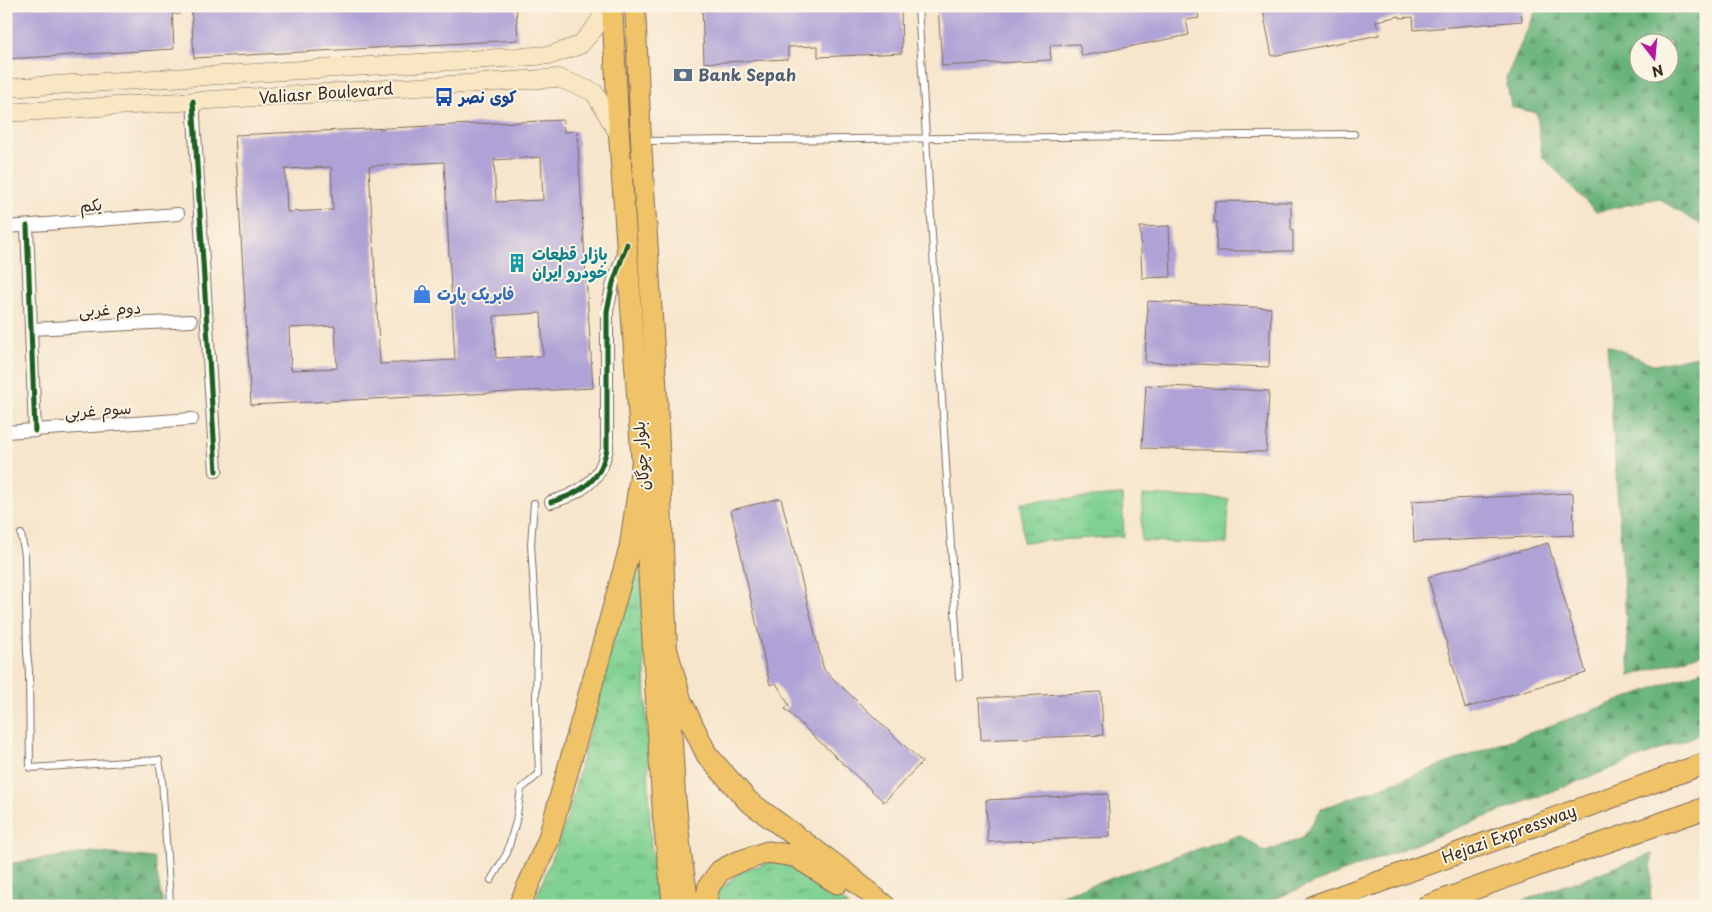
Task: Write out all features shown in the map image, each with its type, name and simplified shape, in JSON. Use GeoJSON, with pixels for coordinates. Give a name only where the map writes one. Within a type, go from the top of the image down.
{"type":"FeatureCollection","features":[{"type":"Feature","properties":{"kind":"highway"},"geometry":{"type":"LineString","coordinates":[[519,906],[548,841],[630,548],[642,465]]}},
{"type":"Feature","properties":{"kind":"highway"},"geometry":{"type":"LineString","coordinates":[[667,652],[681,701],[707,755],[748,801],[842,870],[885,906]]}},
{"type":"Feature","properties":{"kind":"highway","name":"Hejazi Expressway"},"geometry":{"type":"LineString","coordinates":[[1313,906],[1706,763]]}},
{"type":"Feature","properties":{"kind":"highway"},"geometry":{"type":"LineString","coordinates":[[1427,906],[1706,808]]}},
{"type":"Feature","properties":{"kind":"highway"},"geometry":{"type":"LineString","coordinates":[[705,906],[709,886],[720,872],[735,863],[768,852],[795,856],[825,874],[852,894],[864,906]]}},
{"type":"Feature","properties":{"kind":"highway"},"geometry":{"type":"LineString","coordinates":[[1460,906],[1545,863]]}},
{"type":"Feature","properties":{"kind":"main road","name":"Valiasr Boulevard"},"geometry":{"type":"LineString","coordinates":[[6,88],[551,55],[580,45],[611,6]]}},
{"type":"Feature","properties":{"kind":"main road","name":"بلوار چوگان"},"geometry":{"type":"LineString","coordinates":[[611,6],[642,465],[663,816],[673,906]]}},
{"type":"Feature","properties":{"kind":"main road","name":"بلوار چوگان"},"geometry":{"type":"LineString","coordinates":[[635,6],[640,141],[657,397],[667,652],[675,795],[689,906]]}},
{"type":"Feature","properties":{"kind":"main road"},"geometry":{"type":"LineString","coordinates":[[463,60],[476,73],[469,84]]}},
{"type":"Feature","properties":{"kind":"main road","name":"Valiasr Boulevard"},"geometry":{"type":"LineString","coordinates":[[6,113],[558,78],[594,92],[619,135]]}},
{"type":"Feature","properties":{"kind":"street"},"geometry":{"type":"LineString","coordinates":[[193,101],[216,471]]}},
{"type":"Feature","properties":{"kind":"street","name":"یکم"},"geometry":{"type":"LineString","coordinates":[[6,227],[178,214]]}},
{"type":"Feature","properties":{"kind":"street"},"geometry":{"type":"LineString","coordinates":[[27,226],[35,430]]}},
{"type":"Feature","properties":{"kind":"street"},"geometry":{"type":"LineString","coordinates":[[551,502],[564,499],[587,486],[600,470],[607,449],[607,311],[613,283],[627,244]]}},
{"type":"Feature","properties":{"kind":"street","name":"دوم غربی"},"geometry":{"type":"LineString","coordinates":[[31,329],[191,321]]}},
{"type":"Feature","properties":{"kind":"street","name":"سوم غربی"},"geometry":{"type":"LineString","coordinates":[[6,432],[192,419]]}},
{"type":"Feature","properties":{"kind":"lane"},"geometry":{"type":"LineString","coordinates":[[918,6],[959,678]]}},
{"type":"Feature","properties":{"kind":"lane"},"geometry":{"type":"LineString","coordinates":[[640,141],[1354,134]]}},
{"type":"Feature","properties":{"kind":"lane"},"geometry":{"type":"LineString","coordinates":[[492,880],[507,853],[514,829],[521,789],[539,774],[536,699],[537,641],[531,544],[534,503]]}},
{"type":"Feature","properties":{"kind":"lane"},"geometry":{"type":"LineString","coordinates":[[21,534],[25,555],[30,768],[159,760],[162,779],[170,903]]}},
{"type":"Feature","properties":{"kind":"green space"},"geometry":{"type":"Polygon","coordinates":[[[1538,6],[1706,6],[1706,228],[1658,198],[1596,212],[1542,156],[1537,113],[1511,107],[1506,78],[1538,6]]]}},
{"type":"Feature","properties":{"kind":"green space"},"geometry":{"type":"Polygon","coordinates":[[[1607,345],[1655,365],[1706,354],[1706,652],[1630,676],[1607,345]]]}},
{"type":"Feature","properties":{"kind":"green space"},"geometry":{"type":"Polygon","coordinates":[[[1122,495],[1124,536],[1023,542],[1021,502],[1122,495]]]}},
{"type":"Feature","properties":{"kind":"green space"},"geometry":{"type":"Polygon","coordinates":[[[1143,495],[1229,499],[1227,544],[1141,541],[1143,495]]]}},
{"type":"Feature","properties":{"kind":"green space"},"geometry":{"type":"Polygon","coordinates":[[[641,557],[651,847],[660,906],[533,906],[566,821],[616,630],[638,559],[641,557]]]}},
{"type":"Feature","properties":{"kind":"green space"},"geometry":{"type":"Polygon","coordinates":[[[1706,669],[1706,732],[1255,906],[1029,906],[1240,835],[1265,852],[1303,838],[1321,809],[1706,669]]]}},
{"type":"Feature","properties":{"kind":"green space"},"geometry":{"type":"Polygon","coordinates":[[[91,852],[154,858],[163,906],[6,906],[6,864],[91,852]]]}},
{"type":"Feature","properties":{"kind":"green space"},"geometry":{"type":"Polygon","coordinates":[[[1652,854],[1650,906],[1508,906],[1652,854]]]}},
{"type":"Feature","properties":{"kind":"green space"},"geometry":{"type":"Polygon","coordinates":[[[776,861],[801,868],[848,906],[713,906],[719,890],[743,870],[776,861]]]}},
{"type":"Feature","properties":{"kind":"building"},"geometry":{"type":"Polygon","coordinates":[[[6,6],[172,6],[174,49],[6,59],[6,6]]]}},
{"type":"Feature","properties":{"kind":"building"},"geometry":{"type":"Polygon","coordinates":[[[191,6],[516,6],[518,40],[194,58],[191,6]]]}},
{"type":"Feature","properties":{"kind":"building"},"geometry":{"type":"Polygon","coordinates":[[[702,6],[901,6],[902,53],[818,57],[818,46],[788,47],[788,59],[704,63],[702,6]]]}},
{"type":"Feature","properties":{"kind":"building"},"geometry":{"type":"Polygon","coordinates":[[[938,6],[1196,6],[1199,18],[1186,20],[1189,35],[1082,56],[1079,44],[1050,45],[1051,60],[942,66],[938,6]]]}},
{"type":"Feature","properties":{"kind":"building"},"geometry":{"type":"Polygon","coordinates":[[[1262,6],[1521,6],[1522,21],[1414,30],[1413,17],[1400,18],[1400,16],[1376,21],[1379,35],[1272,56],[1262,6]]]}},
{"type":"Feature","properties":{"kind":"building","name":"بازار قطعات خودرو ایران"},"geometry":{"type":"Polygon","coordinates":[[[563,120],[564,132],[577,131],[593,388],[251,405],[235,135],[563,120]],[[541,157],[494,160],[496,202],[543,200],[541,157]],[[444,162],[369,166],[380,364],[455,360],[444,162]],[[331,167],[285,169],[287,212],[333,210],[331,167]],[[541,313],[494,316],[496,358],[543,356],[541,313]],[[335,326],[289,328],[291,370],[337,368],[335,326]]]}},
{"type":"Feature","properties":{"kind":"building"},"geometry":{"type":"Polygon","coordinates":[[[1215,201],[1291,202],[1293,251],[1216,251],[1217,222],[1214,222],[1215,201]]]}},
{"type":"Feature","properties":{"kind":"building"},"geometry":{"type":"Polygon","coordinates":[[[1169,226],[1171,277],[1142,278],[1140,227],[1169,226]]]}},
{"type":"Feature","properties":{"kind":"building"},"geometry":{"type":"Polygon","coordinates":[[[1148,301],[1271,308],[1269,367],[1145,362],[1148,301]]]}},
{"type":"Feature","properties":{"kind":"building"},"geometry":{"type":"Polygon","coordinates":[[[1146,385],[1269,391],[1266,452],[1142,448],[1146,385]]]}},
{"type":"Feature","properties":{"kind":"building"},"geometry":{"type":"Polygon","coordinates":[[[1573,493],[1574,535],[1414,542],[1412,501],[1573,493]]]}},
{"type":"Feature","properties":{"kind":"building"},"geometry":{"type":"Polygon","coordinates":[[[781,498],[824,670],[922,762],[884,802],[785,709],[789,705],[776,683],[770,685],[731,510],[781,498]]]}},
{"type":"Feature","properties":{"kind":"building"},"geometry":{"type":"Polygon","coordinates":[[[1548,543],[1586,673],[1465,708],[1428,577],[1548,543]]]}},
{"type":"Feature","properties":{"kind":"building"},"geometry":{"type":"Polygon","coordinates":[[[1101,692],[1103,735],[981,740],[979,698],[1101,692]]]}},
{"type":"Feature","properties":{"kind":"building"},"geometry":{"type":"Polygon","coordinates":[[[1108,794],[1110,837],[988,842],[986,800],[1108,794]]]}},
{"type":"Feature","properties":{"kind":"cycle path"},"geometry":{"type":"LineString","coordinates":[[193,101],[216,471]]}},
{"type":"Feature","properties":{"kind":"cycle path"},"geometry":{"type":"LineString","coordinates":[[27,226],[35,431]]}},
{"type":"Feature","properties":{"kind":"cycle path"},"geometry":{"type":"LineString","coordinates":[[551,502],[584,487],[595,477],[605,457],[607,449],[607,311],[613,283],[627,244]]}},
{"type":"Feature","properties":{"kind":"place","name":"Bank Sepah"},"geometry":{"type":"Point","coordinates":[683,75]}},
{"type":"Feature","properties":{"kind":"place","name":"کوی نصر"},"geometry":{"type":"Point","coordinates":[444,97]}},
{"type":"Feature","properties":{"kind":"place","name":"بازار قطعات خودرو ایران"},"geometry":{"type":"Point","coordinates":[517,263]}},
{"type":"Feature","properties":{"kind":"place","name":"فابریک پارت"},"geometry":{"type":"Point","coordinates":[422,294]}}]}
